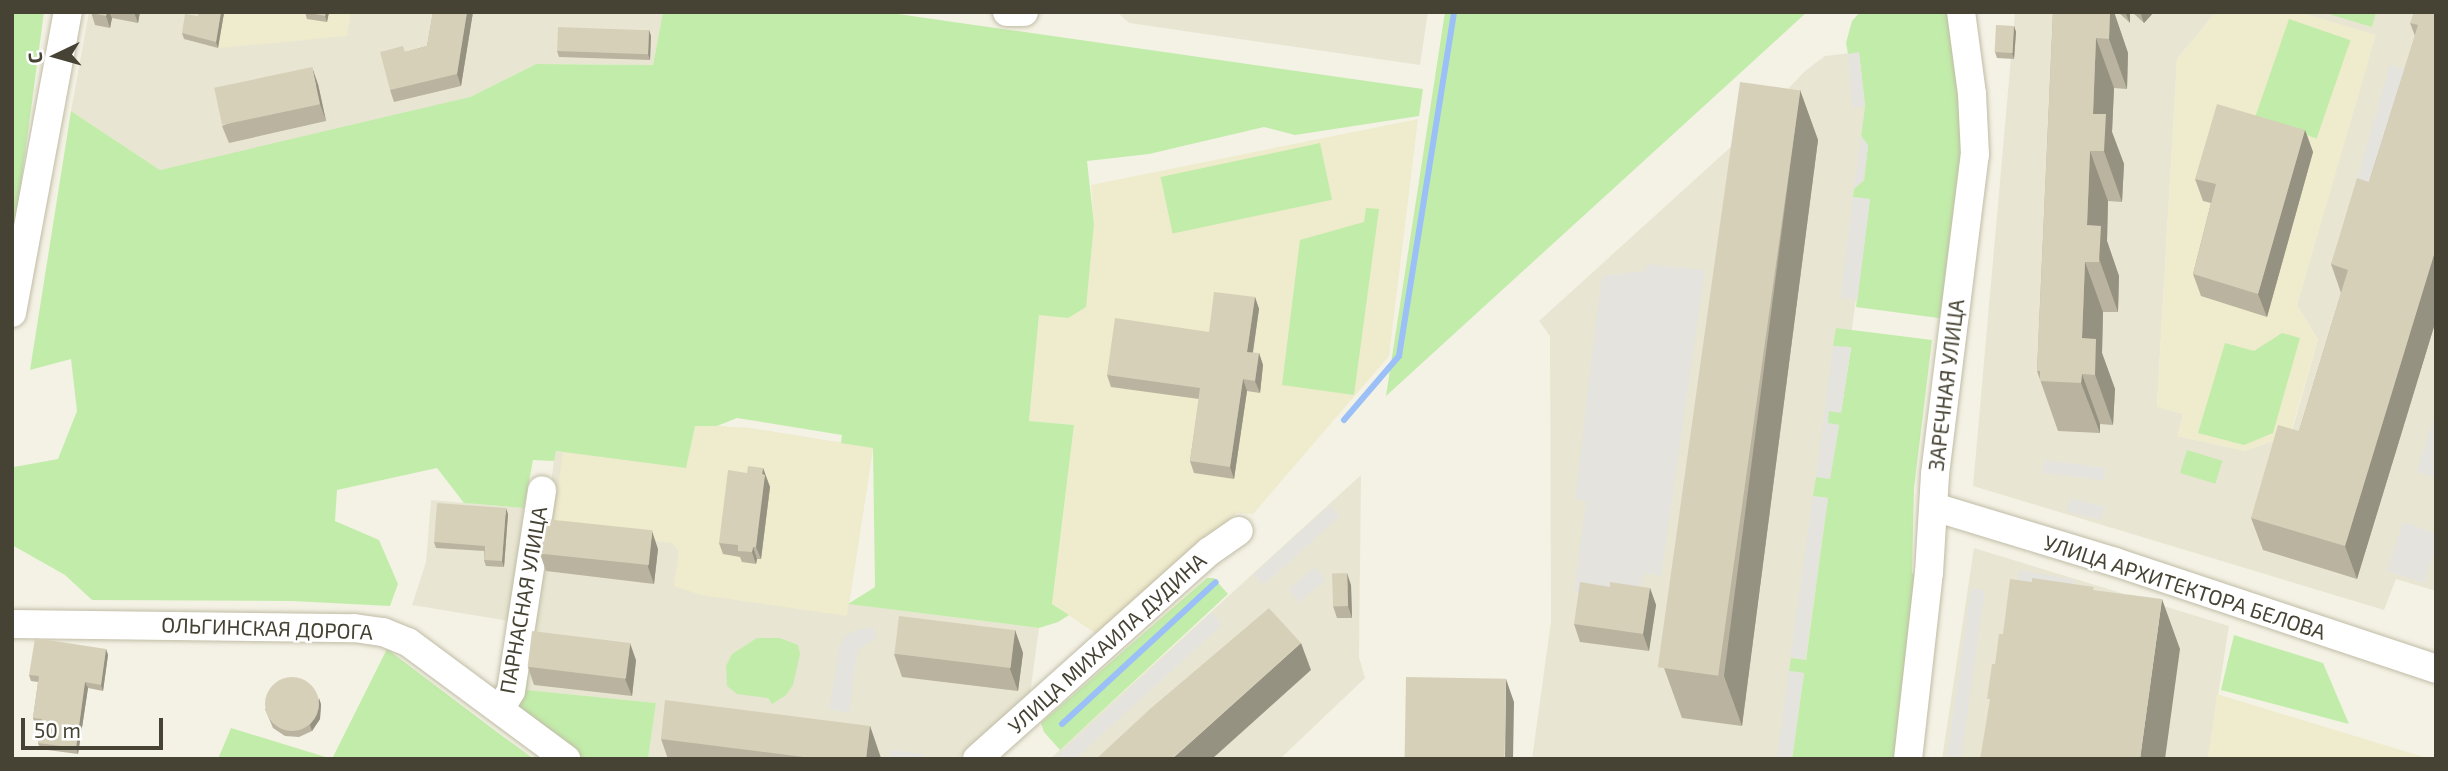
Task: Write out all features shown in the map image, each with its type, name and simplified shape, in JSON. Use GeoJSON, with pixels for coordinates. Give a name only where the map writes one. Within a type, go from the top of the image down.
{"type":"FeatureCollection","features":[{"type":"Feature","properties":{"kind":"street"},"geometry":{"type":"LineString","coordinates":[[12,313],[68,12]]}},
{"type":"Feature","properties":{"kind":"street"},"geometry":{"type":"LineString","coordinates":[[1007,12],[1024,12]]}},
{"type":"Feature","properties":{"kind":"street","name":"ЗАРЕЧНАЯ УЛИЦА"},"geometry":{"type":"LineString","coordinates":[[1908,759],[1929,573],[1935,474],[1975,155],[1972,94],[1961,12]]}},
{"type":"Feature","properties":{"kind":"street","name":"ПАРНАСНАЯ УЛИЦА"},"geometry":{"type":"LineString","coordinates":[[500,708],[510,691],[542,490]]}},
{"type":"Feature","properties":{"kind":"street","name":"УЛИЦА АРХИТЕКТОРА БЕЛОВА"},"geometry":{"type":"LineString","coordinates":[[1934,507],[2115,562],[2436,669]]}},
{"type":"Feature","properties":{"kind":"street","name":"УЛИЦА МИХАИЛА ДУДИНА"},"geometry":{"type":"LineString","coordinates":[[977,759],[1210,551],[1240,531]]}},
{"type":"Feature","properties":{"kind":"street","name":"ОЛЬГИНСКАЯ ДОРОГА"},"geometry":{"type":"LineString","coordinates":[[12,625],[341,627],[383,632],[408,642],[566,759]]}},
{"type":"Feature","properties":{"kind":"shaded area"},"geometry":{"type":"Polygon","coordinates":[[[89,12],[663,12],[653,65],[536,64],[470,97],[345,129],[160,170],[71,111],[89,12]]]}},
{"type":"Feature","properties":{"kind":"shaded area"},"geometry":{"type":"Polygon","coordinates":[[[201,12],[351,12],[347,36],[218,48],[184,39],[187,20],[200,22],[201,12]]]}},
{"type":"Feature","properties":{"kind":"shaded area"},"geometry":{"type":"Polygon","coordinates":[[[1112,12],[1428,12],[1420,65],[1129,23],[1118,13],[1112,12]]]}},
{"type":"Feature","properties":{"kind":"shaded area"},"geometry":{"type":"Polygon","coordinates":[[[2015,12],[2216,12],[2177,59],[2157,406],[2183,414],[2178,436],[2245,451],[2291,434],[2318,340],[2297,305],[2375,35],[2298,12],[2436,12],[2436,591],[2396,579],[2384,610],[1973,486],[2015,12]]]}},
{"type":"Feature","properties":{"kind":"shaded area"},"geometry":{"type":"Polygon","coordinates":[[[2216,12],[2298,12],[2376,35],[2297,305],[2318,340],[2290,434],[2245,451],[2177,436],[2183,414],[2157,407],[2177,59],[2216,12]]]}},
{"type":"Feature","properties":{"kind":"shaded area"},"geometry":{"type":"Polygon","coordinates":[[[1859,52],[1865,106],[1861,136],[1868,145],[1864,180],[1854,196],[1870,199],[1792,759],[1532,759],[1551,621],[1550,336],[1539,321],[1745,134],[1805,71],[1825,56],[1859,52]]]}},
{"type":"Feature","properties":{"kind":"shaded area"},"geometry":{"type":"Polygon","coordinates":[[[1859,52],[1865,106],[1852,108],[1848,54],[1859,52]]]}},
{"type":"Feature","properties":{"kind":"shaded area"},"geometry":{"type":"Polygon","coordinates":[[[2390,65],[2422,74],[2389,188],[2357,179],[2390,65]]]}},
{"type":"Feature","properties":{"kind":"shaded area"},"geometry":{"type":"Polygon","coordinates":[[[1418,119],[1389,356],[1253,514],[1237,513],[1098,635],[1052,604],[1074,425],[1029,421],[1039,315],[1068,318],[1094,224],[1091,185],[1418,119]]]}},
{"type":"Feature","properties":{"kind":"shaded area"},"geometry":{"type":"Polygon","coordinates":[[[1861,136],[1868,145],[1864,180],[1854,189],[1861,136]]]}},
{"type":"Feature","properties":{"kind":"shaded area"},"geometry":{"type":"Polygon","coordinates":[[[1853,197],[1870,199],[1857,300],[1841,298],[1853,197]]]}},
{"type":"Feature","properties":{"kind":"shaded area"},"geometry":{"type":"Polygon","coordinates":[[[1646,264],[1705,270],[1661,576],[1644,573],[1641,587],[1609,597],[1574,591],[1586,502],[1575,499],[1601,280],[1607,275],[1645,271],[1646,264]]]}},
{"type":"Feature","properties":{"kind":"shaded area"},"geometry":{"type":"Polygon","coordinates":[[[1833,346],[1851,347],[1841,413],[1829,411],[1828,423],[1839,425],[1830,479],[1816,477],[1833,346]]]}},
{"type":"Feature","properties":{"kind":"shaded area"},"geometry":{"type":"Polygon","coordinates":[[[2436,410],[2436,474],[2435,477],[2417,472],[2436,410]]]}},
{"type":"Feature","properties":{"kind":"shaded area"},"geometry":{"type":"Polygon","coordinates":[[[695,425],[749,428],[873,448],[849,604],[1039,628],[1030,694],[957,759],[648,759],[656,703],[526,690],[555,451],[686,468],[695,425]]]}},
{"type":"Feature","properties":{"kind":"shaded area"},"geometry":{"type":"Polygon","coordinates":[[[695,425],[749,428],[873,448],[847,616],[701,595],[674,586],[679,551],[672,543],[553,529],[563,451],[686,468],[695,425]]]}},
{"type":"Feature","properties":{"kind":"shaded area"},"geometry":{"type":"Polygon","coordinates":[[[2044,460],[2106,468],[2104,480],[2042,473],[2044,460]]]}},
{"type":"Feature","properties":{"kind":"shaded area"},"geometry":{"type":"Polygon","coordinates":[[[1361,475],[1359,657],[1365,678],[1280,759],[1050,759],[1361,475]]]}},
{"type":"Feature","properties":{"kind":"shaded area"},"geometry":{"type":"Polygon","coordinates":[[[1813,496],[1828,498],[1805,660],[1790,657],[1813,496]]]}},
{"type":"Feature","properties":{"kind":"shaded area"},"geometry":{"type":"Polygon","coordinates":[[[2070,498],[2105,507],[2102,520],[2067,512],[2070,498]]]}},
{"type":"Feature","properties":{"kind":"shaded area"},"geometry":{"type":"Polygon","coordinates":[[[431,500],[524,508],[509,621],[412,605],[426,562],[431,500]]]}},
{"type":"Feature","properties":{"kind":"shaded area"},"geometry":{"type":"Polygon","coordinates":[[[1330,505],[1340,516],[1263,585],[1253,574],[1330,505]]]}},
{"type":"Feature","properties":{"kind":"shaded area"},"geometry":{"type":"Polygon","coordinates":[[[2403,522],[2436,533],[2436,548],[2424,583],[2387,571],[2403,522]]]}},
{"type":"Feature","properties":{"kind":"shaded area"},"geometry":{"type":"Polygon","coordinates":[[[1974,548],[2229,626],[2208,759],[1942,759],[1974,548]]]}},
{"type":"Feature","properties":{"kind":"shaded area"},"geometry":{"type":"Polygon","coordinates":[[[1315,567],[1326,580],[1299,603],[1288,589],[1315,567]]]}},
{"type":"Feature","properties":{"kind":"shaded area"},"geometry":{"type":"Polygon","coordinates":[[[2019,570],[2074,580],[2072,592],[2017,582],[2019,570]]]}},
{"type":"Feature","properties":{"kind":"shaded area"},"geometry":{"type":"Polygon","coordinates":[[[1971,588],[1985,590],[1961,759],[1947,759],[1971,588]]]}},
{"type":"Feature","properties":{"kind":"shaded area"},"geometry":{"type":"Polygon","coordinates":[[[1212,612],[1222,625],[1075,759],[1054,759],[1212,612]]]}},
{"type":"Feature","properties":{"kind":"shaded area"},"geometry":{"type":"Polygon","coordinates":[[[874,627],[876,638],[859,649],[849,713],[829,709],[840,645],[845,636],[857,630],[874,627]]]}},
{"type":"Feature","properties":{"kind":"shaded area"},"geometry":{"type":"Polygon","coordinates":[[[1789,671],[1804,673],[1792,759],[1777,759],[1789,671]]]}},
{"type":"Feature","properties":{"kind":"shaded area"},"geometry":{"type":"Polygon","coordinates":[[[2217,694],[2430,759],[2208,759],[2217,694]]]}},
{"type":"Feature","properties":{"kind":"shaded area"},"geometry":{"type":"Polygon","coordinates":[[[891,750],[924,754],[923,759],[890,759],[891,750]]]}},
{"type":"Feature","properties":{"kind":"green space"},"geometry":{"type":"Polygon","coordinates":[[[12,12],[44,12],[12,251],[12,12]]]}},
{"type":"Feature","properties":{"kind":"green space"},"geometry":{"type":"Polygon","coordinates":[[[663,12],[884,12],[1423,89],[1419,116],[1295,135],[1264,127],[1149,154],[1087,161],[1094,224],[1086,307],[1068,318],[1039,315],[1029,421],[1074,425],[1052,604],[1069,615],[1058,622],[1039,628],[848,604],[875,587],[873,448],[841,443],[842,435],[737,418],[717,426],[695,426],[686,468],[556,451],[554,461],[533,460],[524,508],[464,503],[437,468],[337,490],[335,521],[379,540],[398,584],[390,606],[292,601],[92,600],[65,575],[12,545],[14,467],[58,459],[77,411],[71,359],[30,370],[71,111],[160,170],[470,97],[536,64],[653,65],[663,12]]]}},
{"type":"Feature","properties":{"kind":"green space"},"geometry":{"type":"Polygon","coordinates":[[[1445,12],[1807,12],[1386,396],[1445,12]]]}},
{"type":"Feature","properties":{"kind":"green space"},"geometry":{"type":"Polygon","coordinates":[[[1860,12],[1951,12],[1964,130],[1946,319],[1856,307],[1870,199],[1853,197],[1854,189],[1864,180],[1868,145],[1861,136],[1865,106],[1859,53],[1848,54],[1846,43],[1852,21],[1860,12]]]}},
{"type":"Feature","properties":{"kind":"green space"},"geometry":{"type":"Polygon","coordinates":[[[2322,12],[2376,12],[2372,27],[2322,12]]]}},
{"type":"Feature","properties":{"kind":"green space"},"geometry":{"type":"Polygon","coordinates":[[[2289,19],[2350,40],[2317,138],[2255,117],[2289,19]]]}},
{"type":"Feature","properties":{"kind":"green space"},"geometry":{"type":"Polygon","coordinates":[[[1320,143],[1332,200],[1173,234],[1161,177],[1320,143]]]}},
{"type":"Feature","properties":{"kind":"green space"},"geometry":{"type":"Polygon","coordinates":[[[1366,208],[1379,209],[1354,395],[1282,385],[1300,240],[1364,222],[1366,208]]]}},
{"type":"Feature","properties":{"kind":"green space"},"geometry":{"type":"Polygon","coordinates":[[[1836,328],[1932,340],[1914,488],[1912,573],[1918,576],[1894,759],[1792,759],[1804,673],[1789,671],[1791,658],[1806,660],[1828,498],[1813,496],[1816,477],[1830,479],[1839,425],[1827,423],[1829,411],[1841,412],[1851,348],[1833,346],[1836,328]]]}},
{"type":"Feature","properties":{"kind":"green space"},"geometry":{"type":"Polygon","coordinates":[[[2282,333],[2300,338],[2273,433],[2244,445],[2198,433],[2225,343],[2254,351],[2282,333]]]}},
{"type":"Feature","properties":{"kind":"green space"},"geometry":{"type":"Polygon","coordinates":[[[2187,450],[2222,461],[2215,484],[2180,473],[2187,450]]]}},
{"type":"Feature","properties":{"kind":"green space"},"geometry":{"type":"Polygon","coordinates":[[[1207,578],[1214,578],[1228,594],[1060,750],[1044,732],[1041,723],[1207,578]]]}},
{"type":"Feature","properties":{"kind":"green space"},"geometry":{"type":"Polygon","coordinates":[[[2234,635],[2323,663],[2349,724],[2221,690],[2234,635]]]}},
{"type":"Feature","properties":{"kind":"green space"},"geometry":{"type":"Polygon","coordinates":[[[757,638],[780,638],[798,645],[800,654],[793,685],[786,695],[772,704],[768,698],[737,694],[727,686],[726,666],[732,654],[757,638]]]}},
{"type":"Feature","properties":{"kind":"green space"},"geometry":{"type":"Polygon","coordinates":[[[531,648],[527,690],[656,703],[648,759],[582,759],[523,713],[517,706],[531,648]]]}},
{"type":"Feature","properties":{"kind":"green space"},"geometry":{"type":"Polygon","coordinates":[[[387,649],[501,735],[534,759],[332,759],[387,649]]]}},
{"type":"Feature","properties":{"kind":"green space"},"geometry":{"type":"Polygon","coordinates":[[[231,728],[332,759],[218,759],[231,728]]]}},
{"type":"Feature","properties":{"kind":"building"},"geometry":{"type":"Polygon","coordinates":[[[91,12],[107,12],[106,16],[91,12]]]}},
{"type":"Feature","properties":{"kind":"building"},"geometry":{"type":"Polygon","coordinates":[[[198,12],[221,12],[216,42],[182,33],[185,14],[198,16],[198,12]]]}},
{"type":"Feature","properties":{"kind":"building"},"geometry":{"type":"Polygon","coordinates":[[[305,12],[326,12],[325,16],[305,12]]]}},
{"type":"Feature","properties":{"kind":"building"},"geometry":{"type":"Polygon","coordinates":[[[433,12],[467,12],[457,74],[390,90],[380,52],[403,46],[405,52],[427,46],[433,12]]]}},
{"type":"Feature","properties":{"kind":"building"},"geometry":{"type":"Polygon","coordinates":[[[2053,12],[2110,12],[2109,39],[2096,38],[2093,114],[2106,114],[2104,151],[2090,151],[2087,225],[2101,226],[2099,262],[2085,262],[2082,338],[2096,339],[2095,375],[2082,374],[2081,383],[2040,381],[2040,371],[2037,371],[2053,12]]]}},
{"type":"Feature","properties":{"kind":"building"},"geometry":{"type":"Polygon","coordinates":[[[2414,12],[2436,12],[2436,248],[2345,546],[2251,518],[2278,425],[2299,431],[2348,270],[2331,264],[2357,178],[2369,182],[2418,25],[2410,23],[2414,12]]]}},
{"type":"Feature","properties":{"kind":"building"},"geometry":{"type":"Polygon","coordinates":[[[1996,25],[2014,26],[2013,53],[1995,52],[1996,25]]]}},
{"type":"Feature","properties":{"kind":"building"},"geometry":{"type":"Polygon","coordinates":[[[558,27],[649,30],[648,54],[557,51],[558,27]]]}},
{"type":"Feature","properties":{"kind":"building"},"geometry":{"type":"Polygon","coordinates":[[[312,67],[320,104],[222,125],[214,88],[312,67]]]}},
{"type":"Feature","properties":{"kind":"building"},"geometry":{"type":"Polygon","coordinates":[[[1740,82],[1800,90],[1718,676],[1658,667],[1740,82]]]}},
{"type":"Feature","properties":{"kind":"building"},"geometry":{"type":"Polygon","coordinates":[[[2217,104],[2305,130],[2258,294],[2193,274],[2216,184],[2195,179],[2217,104]]]}},
{"type":"Feature","properties":{"kind":"building"},"geometry":{"type":"Polygon","coordinates":[[[1214,292],[1255,297],[1247,352],[1259,353],[1255,381],[1243,379],[1230,467],[1190,461],[1200,388],[1107,375],[1115,318],[1209,332],[1214,292]]]}},
{"type":"Feature","properties":{"kind":"building"},"geometry":{"type":"Polygon","coordinates":[[[748,466],[763,468],[762,474],[765,475],[756,547],[753,547],[752,552],[738,551],[738,545],[719,543],[728,470],[747,473],[748,466]]]}},
{"type":"Feature","properties":{"kind":"building"},"geometry":{"type":"Polygon","coordinates":[[[437,503],[506,508],[502,561],[484,560],[485,546],[434,542],[437,503]]]}},
{"type":"Feature","properties":{"kind":"building"},"geometry":{"type":"Polygon","coordinates":[[[545,519],[652,530],[649,565],[541,554],[545,519]]]}},
{"type":"Feature","properties":{"kind":"building"},"geometry":{"type":"Polygon","coordinates":[[[1347,573],[1348,606],[1333,607],[1332,574],[1347,573]]]}},
{"type":"Feature","properties":{"kind":"building"},"geometry":{"type":"Polygon","coordinates":[[[2032,578],[2094,587],[2093,590],[2162,599],[2140,759],[1980,759],[1990,699],[1987,699],[1992,664],[1995,664],[1999,634],[2003,634],[2010,579],[2032,582],[2032,578]]]}},
{"type":"Feature","properties":{"kind":"building"},"geometry":{"type":"Polygon","coordinates":[[[1580,582],[1610,587],[1610,582],[1650,588],[1643,634],[1574,624],[1580,582]]]}},
{"type":"Feature","properties":{"kind":"building"},"geometry":{"type":"Polygon","coordinates":[[[1269,608],[1301,643],[1172,759],[1096,759],[1150,709],[1269,608]]]}},
{"type":"Feature","properties":{"kind":"building"},"geometry":{"type":"Polygon","coordinates":[[[899,616],[1015,630],[1010,668],[894,654],[899,616]]]}},
{"type":"Feature","properties":{"kind":"building"},"geometry":{"type":"Polygon","coordinates":[[[532,631],[630,643],[626,679],[528,667],[532,631]]]}},
{"type":"Feature","properties":{"kind":"building"},"geometry":{"type":"Polygon","coordinates":[[[35,638],[106,649],[101,685],[85,682],[76,748],[38,743],[42,719],[33,718],[39,676],[29,675],[35,638]]]}},
{"type":"Feature","properties":{"kind":"building"},"geometry":{"type":"Polygon","coordinates":[[[292,677],[311,685],[319,704],[311,723],[292,731],[273,723],[265,704],[273,685],[292,677]]]}},
{"type":"Feature","properties":{"kind":"building"},"geometry":{"type":"Polygon","coordinates":[[[1406,677],[1506,679],[1505,759],[1405,759],[1406,677]]]}},
{"type":"Feature","properties":{"kind":"building"},"geometry":{"type":"Polygon","coordinates":[[[665,700],[870,726],[866,759],[820,759],[661,739],[665,700]]]}},
{"type":"Feature","properties":{"kind":"waterway"},"geometry":{"type":"LineString","coordinates":[[1344,420],[1399,356],[1454,12]]}},
{"type":"Feature","properties":{"kind":"waterway"},"geometry":{"type":"LineString","coordinates":[[1062,724],[1216,582]]}}]}
